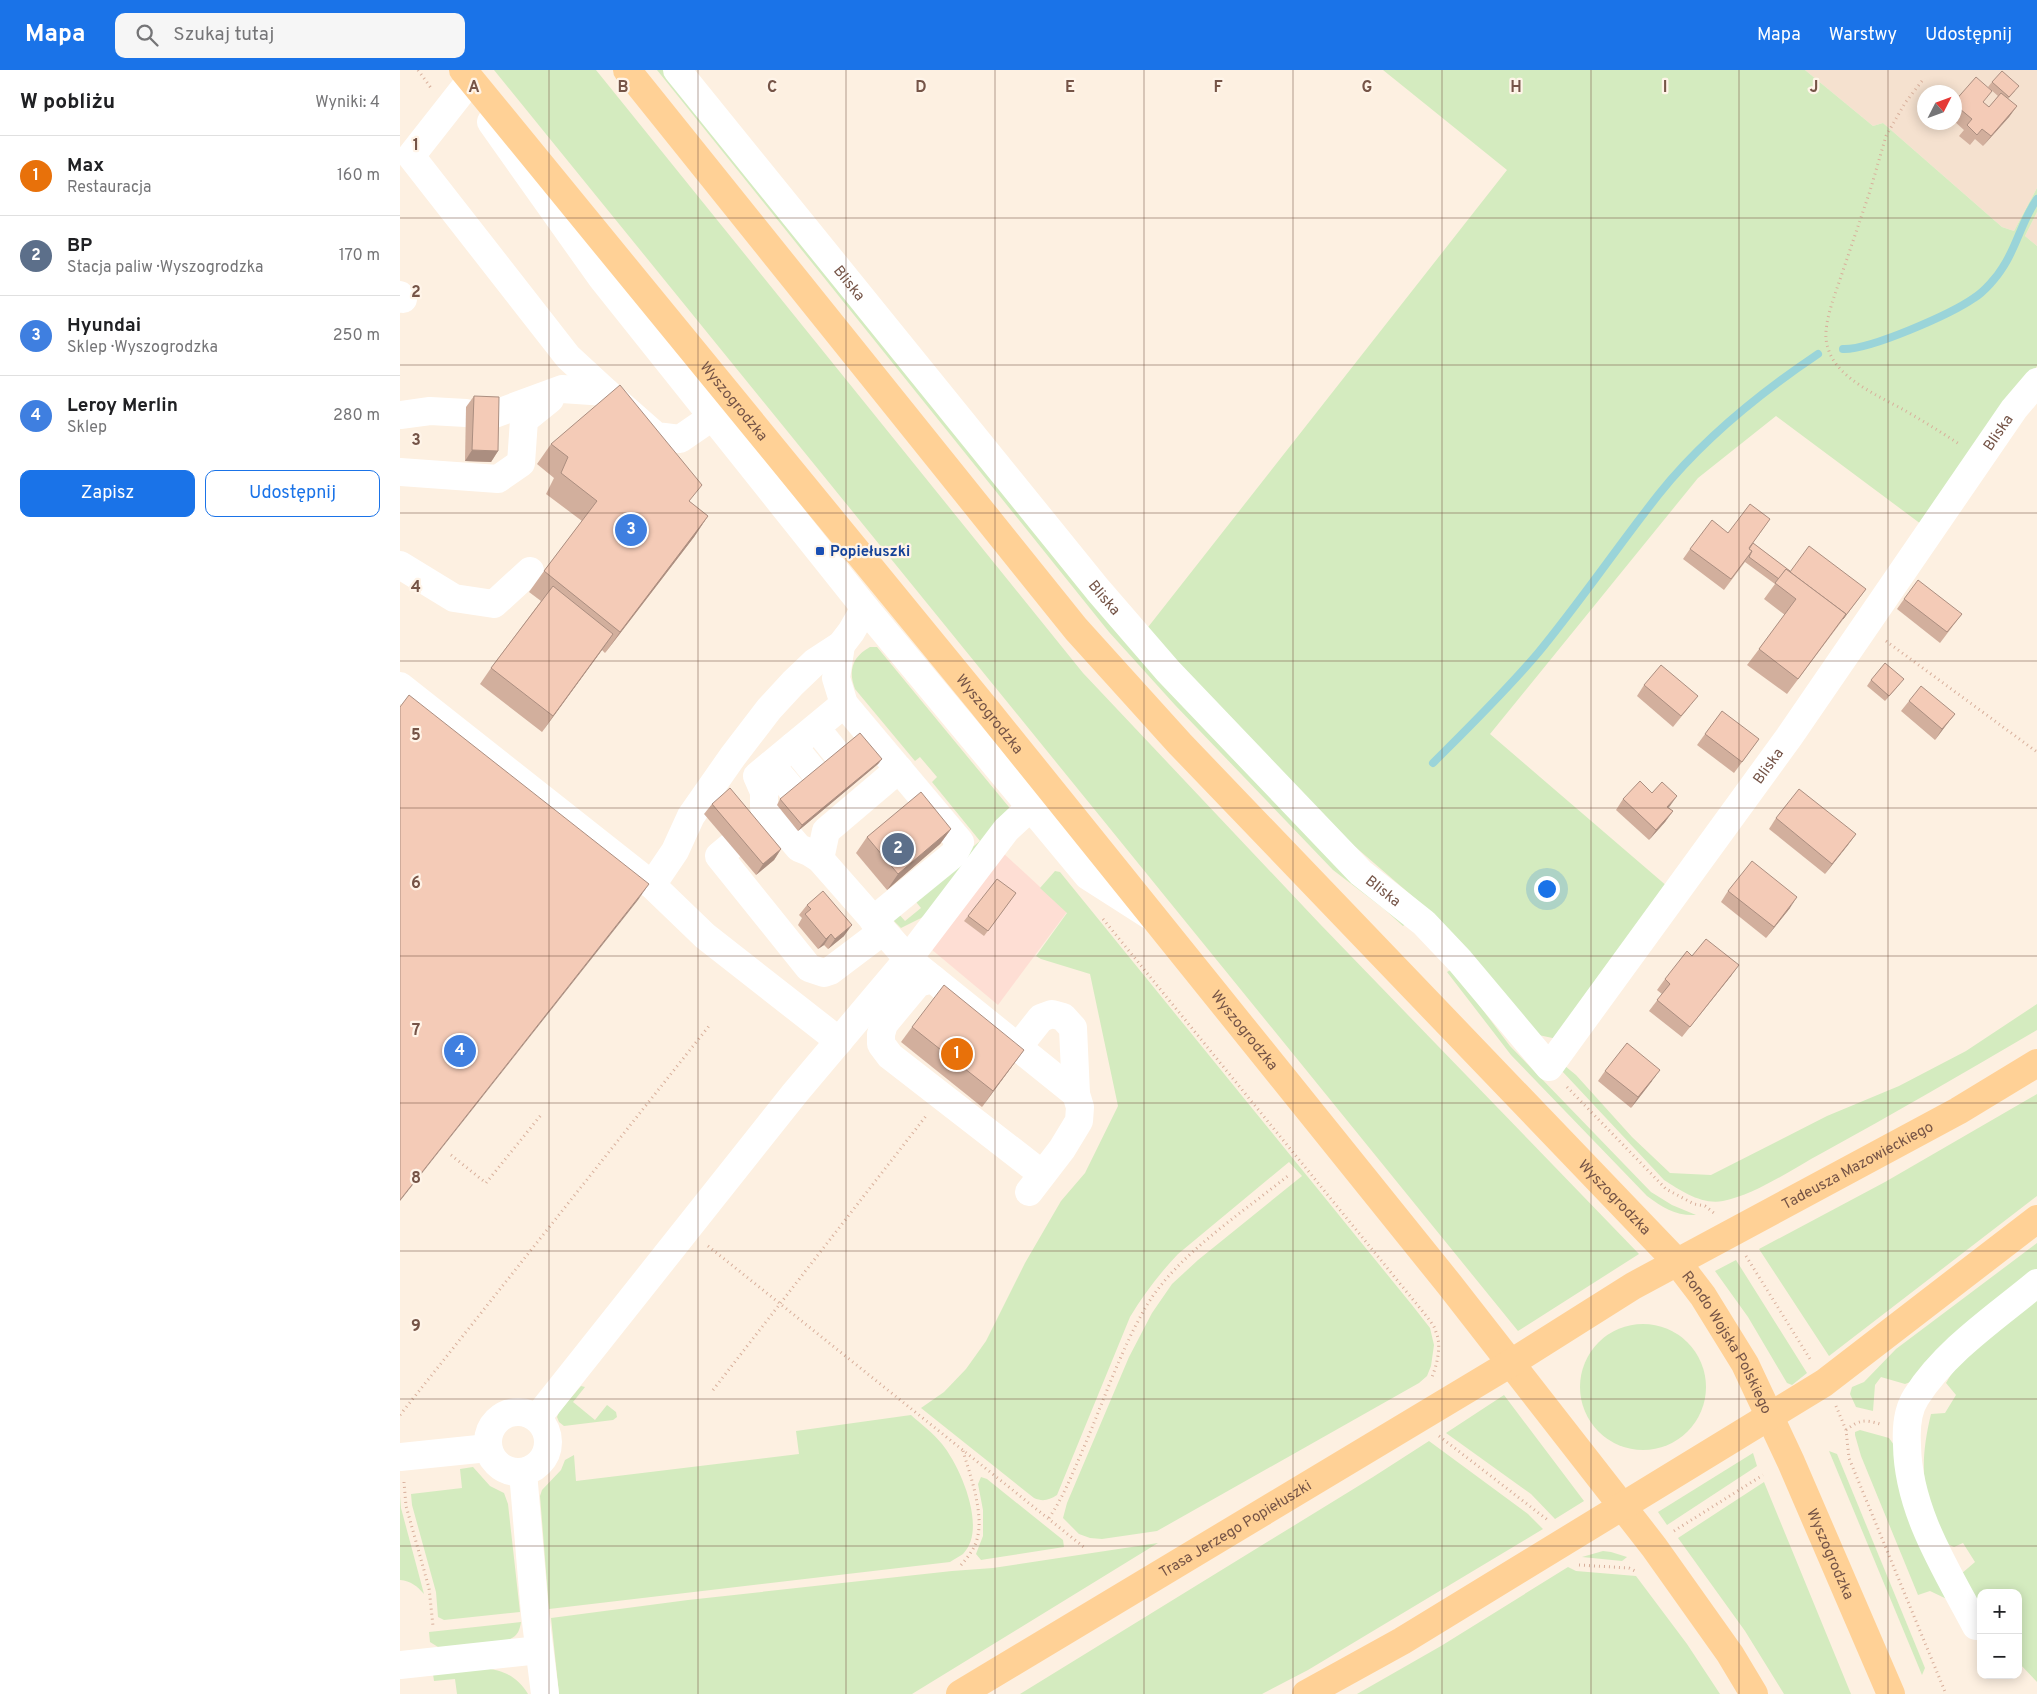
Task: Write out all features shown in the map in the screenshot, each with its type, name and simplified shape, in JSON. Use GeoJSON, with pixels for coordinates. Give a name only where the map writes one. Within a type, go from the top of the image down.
{"type":"FeatureCollection","features":[{"type":"Feature","properties":{"kind":"main road","name":"Wyszogrodzka"},"geometry":{"type":"LineString","coordinates":[[627,70],[839,336],[1096,651],[1180,744],[1677,1262]]}},
{"type":"Feature","properties":{"kind":"main road","name":"Wyszogrodzka"},"geometry":{"type":"LineString","coordinates":[[461,75],[988,711],[1511,1363]]}},
{"type":"Feature","properties":{"kind":"main road","name":"Tadeusza Mazowieckiego"},"geometry":{"type":"LineString","coordinates":[[1677,1262],[1925,1129],[2037,1063]]}},
{"type":"Feature","properties":{"kind":"main road"},"geometry":{"type":"LineString","coordinates":[[1770,1415],[1824,1383],[2037,1219]]}},
{"type":"Feature","properties":{"kind":"main road","name":"Rondo Wojska Polskiego"},"geometry":{"type":"LineString","coordinates":[[1511,1363],[1633,1286],[1677,1262],[1703,1296],[1741,1356],[1770,1415],[1622,1506]]}},
{"type":"Feature","properties":{"kind":"main road"},"geometry":{"type":"LineString","coordinates":[[1511,1363],[1622,1506],[1730,1654],[1754,1694]]}},
{"type":"Feature","properties":{"kind":"main road","name":"Trasa Jerzego Popiełuszki"},"geometry":{"type":"LineString","coordinates":[[960,1694],[1511,1363]]}},
{"type":"Feature","properties":{"kind":"main road","name":"Wyszogrodzka"},"geometry":{"type":"LineString","coordinates":[[1770,1415],[1891,1694]]}},
{"type":"Feature","properties":{"kind":"main road"},"geometry":{"type":"LineString","coordinates":[[1306,1694],[1402,1641],[1622,1506]]}},
{"type":"Feature","properties":{"kind":"street","name":"Bliska"},"geometry":{"type":"LineString","coordinates":[[677,70],[1085,575],[1168,672],[1361,873],[1424,923],[1460,961],[1549,1068],[1777,753],[2014,409],[2037,382]]}},
{"type":"Feature","properties":{"kind":"street"},"geometry":{"type":"LineString","coordinates":[[712,417],[680,439],[656,436],[568,357],[404,158],[461,75],[601,277],[865,608],[1088,876],[1155,919]]}},
{"type":"Feature","properties":{"kind":"street"},"geometry":{"type":"LineString","coordinates":[[400,415],[430,411],[479,414],[562,389],[606,392]]}},
{"type":"Feature","properties":{"kind":"street"},"geometry":{"type":"LineString","coordinates":[[400,472],[498,479],[521,463],[524,420],[562,389]]}},
{"type":"Feature","properties":{"kind":"street"},"geometry":{"type":"LineString","coordinates":[[400,565],[454,598],[494,604],[530,571]]}},
{"type":"Feature","properties":{"kind":"street"},"geometry":{"type":"LineString","coordinates":[[652,885],[675,851],[691,816],[733,756],[793,683],[815,662],[841,645],[865,608]]}},
{"type":"Feature","properties":{"kind":"street"},"geometry":{"type":"LineString","coordinates":[[841,645],[836,678],[844,704],[960,842],[954,854],[830,971],[824,973],[810,968],[718,856],[750,830],[764,807],[764,771],[844,704]]}},
{"type":"Feature","properties":{"kind":"street"},"geometry":{"type":"LineString","coordinates":[[400,686],[652,885],[705,936],[839,1040]]}},
{"type":"Feature","properties":{"kind":"street"},"geometry":{"type":"LineString","coordinates":[[816,728],[838,754]]}},
{"type":"Feature","properties":{"kind":"street"},"geometry":{"type":"LineString","coordinates":[[793,746],[815,772]]}},
{"type":"Feature","properties":{"kind":"street"},"geometry":{"type":"LineString","coordinates":[[733,756],[764,771],[793,791]]}},
{"type":"Feature","properties":{"kind":"street"},"geometry":{"type":"LineString","coordinates":[[820,859],[820,824],[865,787],[899,769]]}},
{"type":"Feature","properties":{"kind":"street"},"geometry":{"type":"LineString","coordinates":[[537,1418],[688,1230],[789,1100],[908,959],[1006,830],[1021,816],[1034,810]]}},
{"type":"Feature","properties":{"kind":"street"},"geometry":{"type":"LineString","coordinates":[[750,830],[809,852],[820,859],[908,959],[1076,1094]]}},
{"type":"Feature","properties":{"kind":"street"},"geometry":{"type":"LineString","coordinates":[[933,979],[918,983],[884,1024],[881,1044],[890,1056],[1036,1183],[1062,1149],[1079,1121],[1080,1107],[1076,1094],[1073,1028],[1063,1017],[1052,1014],[1041,1018],[1018,1047]]}},
{"type":"Feature","properties":{"kind":"street"},"geometry":{"type":"LineString","coordinates":[[1976,1626],[1933,1544],[1917,1507],[1909,1477],[1906,1430],[1915,1398],[1938,1369],[1960,1346],[2037,1283]]}},
{"type":"Feature","properties":{"kind":"street"},"geometry":{"type":"LineString","coordinates":[[520,1412],[537,1418],[547,1433],[548,1450],[539,1465],[523,1472],[514,1472],[497,1464],[488,1448],[490,1430],[502,1416],[520,1412]]}},
{"type":"Feature","properties":{"kind":"street"},"geometry":{"type":"LineString","coordinates":[[400,1457],[488,1448]]}},
{"type":"Feature","properties":{"kind":"street"},"geometry":{"type":"LineString","coordinates":[[523,1472],[539,1650],[545,1694]]}},
{"type":"Feature","properties":{"kind":"street"},"geometry":{"type":"LineString","coordinates":[[400,1665],[539,1650]]}},
{"type":"Feature","properties":{"kind":"path"},"geometry":{"type":"LineString","coordinates":[[1922,81],[1905,104],[1886,136],[1870,191],[1827,318],[1828,348],[1833,359],[1854,381],[1944,434],[1980,459]]}},
{"type":"Feature","properties":{"kind":"path"},"geometry":{"type":"LineString","coordinates":[[1866,626],[2037,752]]}},
{"type":"Feature","properties":{"kind":"path"},"geometry":{"type":"LineString","coordinates":[[400,1414],[708,1026]]}},
{"type":"Feature","properties":{"kind":"path"},"geometry":{"type":"LineString","coordinates":[[1549,1068],[1666,1189],[1694,1204],[1706,1206],[1715,1215]]}},
{"type":"Feature","properties":{"kind":"path"},"geometry":{"type":"LineString","coordinates":[[713,1390],[929,1112]]}},
{"type":"Feature","properties":{"kind":"path"},"geometry":{"type":"LineString","coordinates":[[451,1155],[486,1183],[540,1116]]}},
{"type":"Feature","properties":{"kind":"path"},"geometry":{"type":"LineString","coordinates":[[1048,1518],[1063,1498],[1121,1359],[1152,1299],[1171,1273],[1189,1255],[1289,1175]]}},
{"type":"Feature","properties":{"kind":"path"},"geometry":{"type":"LineString","coordinates":[[688,1230],[1085,1548]]}},
{"type":"Feature","properties":{"kind":"path"},"geometry":{"type":"LineString","coordinates":[[1745,1254],[1811,1359]]}},
{"type":"Feature","properties":{"kind":"path"},"geometry":{"type":"LineString","coordinates":[[1834,1403],[1846,1430],[1849,1458],[1946,1694]]}},
{"type":"Feature","properties":{"kind":"path"},"geometry":{"type":"LineString","coordinates":[[1846,1430],[1857,1422],[1868,1420],[1906,1430]]}},
{"type":"Feature","properties":{"kind":"path"},"geometry":{"type":"LineString","coordinates":[[1438,1436],[1550,1522]]}},
{"type":"Feature","properties":{"kind":"path"},"geometry":{"type":"LineString","coordinates":[[961,1565],[971,1553],[978,1535],[979,1520],[963,1450]]}},
{"type":"Feature","properties":{"kind":"path"},"geometry":{"type":"LineString","coordinates":[[400,1457],[406,1506],[429,1588],[432,1626]]}},
{"type":"Feature","properties":{"kind":"path"},"geometry":{"type":"LineString","coordinates":[[1671,1533],[1762,1475]]}},
{"type":"Feature","properties":{"kind":"path"},"geometry":{"type":"LineString","coordinates":[[1579,1566],[1629,1568]]}},
{"type":"Feature","properties":{"kind":"shaded area"},"geometry":{"type":"Polygon","coordinates":[[[1805,70],[2037,70],[2037,188],[2014,231],[2002,227],[1883,123],[1873,126],[1805,70]]]}},
{"type":"Feature","properties":{"kind":"shaded area"},"geometry":{"type":"Polygon","coordinates":[[[2037,212],[2037,246],[2025,236],[2037,212]]]}},
{"type":"Feature","properties":{"kind":"shaded area"},"geometry":{"type":"Polygon","coordinates":[[[1001,851],[1067,912],[998,1005],[931,949],[1001,851]]]}},
{"type":"Feature","properties":{"kind":"green space"},"geometry":{"type":"Polygon","coordinates":[[[494,70],[596,70],[1083,673],[1320,924],[1639,1254],[1518,1331],[494,70]]]}},
{"type":"Feature","properties":{"kind":"green space"},"geometry":{"type":"Polygon","coordinates":[[[657,70],[664,70],[809,250],[1407,923],[1403,926],[1333,870],[1175,705],[1109,632],[657,70]]]}},
{"type":"Feature","properties":{"kind":"green space"},"geometry":{"type":"Polygon","coordinates":[[[1383,70],[1805,70],[1873,126],[1883,123],[2002,227],[2014,231],[2037,188],[2037,212],[2025,236],[2037,246],[2037,366],[1925,527],[1776,416],[1698,478],[1490,734],[1668,887],[1557,1039],[1534,1034],[1433,914],[1352,844],[1145,631],[1507,170],[1383,70]]]}},
{"type":"Feature","properties":{"kind":"green space"},"geometry":{"type":"Polygon","coordinates":[[[870,647],[877,647],[1013,812],[932,909],[921,918],[901,928],[894,921],[894,916],[897,912],[905,921],[921,908],[912,897],[980,841],[932,782],[937,777],[920,757],[915,761],[855,689],[852,676],[853,665],[859,655],[870,647]]]}},
{"type":"Feature","properties":{"kind":"green space"},"geometry":{"type":"Polygon","coordinates":[[[1055,871],[1060,872],[1412,1305],[1430,1328],[1434,1345],[1431,1366],[1427,1376],[1419,1383],[1157,1531],[1102,1539],[1090,1538],[1079,1534],[1063,1518],[1067,1503],[1129,1357],[1152,1313],[1172,1284],[1198,1260],[1302,1176],[1289,1162],[1178,1254],[1152,1284],[1130,1317],[1057,1495],[1046,1500],[1034,1498],[921,1408],[944,1392],[966,1369],[986,1341],[1025,1263],[1061,1201],[1085,1173],[1118,1106],[1090,974],[1036,956],[1067,913],[1040,888],[1055,871]]]}},
{"type":"Feature","properties":{"kind":"green space"},"geometry":{"type":"Polygon","coordinates":[[[1452,969],[1510,1046],[1651,1192],[1672,1205],[1696,1215],[1682,1214],[1670,1210],[1647,1196],[1511,1055],[1447,972],[1452,969]]]}},
{"type":"Feature","properties":{"kind":"green space"},"geometry":{"type":"Polygon","coordinates":[[[2037,1004],[2037,1030],[1774,1180],[1749,1193],[1723,1201],[1715,1202],[1700,1199],[1685,1193],[1664,1180],[1562,1071],[1565,1066],[1576,1075],[1632,1137],[1670,1173],[1711,1175],[1827,1116],[1899,1086],[1966,1051],[2037,1004]]]}},
{"type":"Feature","properties":{"kind":"green space"},"geometry":{"type":"Polygon","coordinates":[[[2037,1094],[2037,1196],[1829,1356],[1759,1249],[1885,1182],[2037,1094]]]}},
{"type":"Feature","properties":{"kind":"green space"},"geometry":{"type":"Polygon","coordinates":[[[2037,1243],[2037,1272],[1913,1381],[1905,1384],[1881,1377],[1875,1385],[1873,1411],[1856,1407],[1850,1394],[1852,1387],[1864,1382],[1896,1349],[2037,1243]]]}},
{"type":"Feature","properties":{"kind":"green space"},"geometry":{"type":"Polygon","coordinates":[[[1736,1260],[1807,1373],[1792,1385],[1787,1383],[1748,1317],[1715,1271],[1736,1260]]]}},
{"type":"Feature","properties":{"kind":"green space"},"geometry":{"type":"Polygon","coordinates":[[[2037,1298],[2037,1682],[2022,1666],[2022,1589],[1977,1589],[1977,1605],[1961,1574],[1975,1562],[1963,1543],[1954,1547],[1945,1543],[1931,1510],[1924,1480],[1925,1449],[1931,1414],[1945,1413],[1956,1395],[1946,1383],[1964,1358],[1987,1337],[2037,1298]]]}},
{"type":"Feature","properties":{"kind":"green space"},"geometry":{"type":"Polygon","coordinates":[[[1643,1324],[1667,1329],[1687,1343],[1701,1363],[1706,1387],[1701,1411],[1687,1431],[1667,1445],[1643,1450],[1619,1445],[1599,1431],[1585,1411],[1580,1387],[1585,1363],[1599,1343],[1619,1329],[1643,1324]]]}},
{"type":"Feature","properties":{"kind":"green space"},"geometry":{"type":"Polygon","coordinates":[[[581,1386],[585,1387],[573,1402],[595,1420],[607,1405],[616,1412],[617,1417],[613,1420],[564,1426],[559,1422],[557,1417],[559,1412],[581,1386]]]}},
{"type":"Feature","properties":{"kind":"green space"},"geometry":{"type":"Polygon","coordinates":[[[1504,1395],[1584,1501],[1555,1519],[1531,1494],[1446,1433],[1504,1395]]]}},
{"type":"Feature","properties":{"kind":"green space"},"geometry":{"type":"Polygon","coordinates":[[[911,1415],[935,1436],[949,1454],[969,1498],[973,1529],[970,1543],[963,1554],[950,1562],[549,1609],[540,1496],[542,1490],[561,1470],[565,1460],[574,1455],[576,1481],[799,1454],[796,1431],[911,1415]]]}},
{"type":"Feature","properties":{"kind":"green space"},"geometry":{"type":"Polygon","coordinates":[[[1860,1430],[1889,1438],[1894,1445],[1951,1601],[1930,1591],[1918,1595],[1861,1456],[1855,1435],[1855,1432],[1860,1430]]]}},
{"type":"Feature","properties":{"kind":"green space"},"geometry":{"type":"Polygon","coordinates":[[[1429,1441],[1528,1514],[1543,1529],[1308,1670],[1262,1694],[1020,1694],[1373,1477],[1429,1441]]]}},
{"type":"Feature","properties":{"kind":"green space"},"geometry":{"type":"Polygon","coordinates":[[[1829,1451],[1837,1454],[1925,1668],[1922,1675],[1829,1451]]]}},
{"type":"Feature","properties":{"kind":"green space"},"geometry":{"type":"Polygon","coordinates":[[[1753,1453],[1757,1466],[1667,1525],[1658,1512],[1753,1453]]]}},
{"type":"Feature","properties":{"kind":"green space"},"geometry":{"type":"Polygon","coordinates":[[[473,1467],[490,1486],[504,1493],[508,1504],[520,1612],[444,1620],[438,1617],[436,1592],[412,1505],[411,1494],[462,1488],[460,1469],[473,1467]]]}},
{"type":"Feature","properties":{"kind":"green space"},"geometry":{"type":"Polygon","coordinates":[[[981,1477],[987,1479],[1063,1540],[1064,1547],[981,1560],[976,1554],[983,1536],[983,1510],[978,1484],[981,1477]]]}},
{"type":"Feature","properties":{"kind":"green space"},"geometry":{"type":"Polygon","coordinates":[[[1764,1482],[1851,1694],[1784,1694],[1745,1631],[1678,1538],[1764,1482]]]}},
{"type":"Feature","properties":{"kind":"green space"},"geometry":{"type":"Polygon","coordinates":[[[400,1496],[401,1508],[424,1594],[414,1584],[400,1580],[400,1496]]]}},
{"type":"Feature","properties":{"kind":"green space"},"geometry":{"type":"Polygon","coordinates":[[[1158,1543],[912,1694],[559,1694],[551,1618],[688,1600],[993,1568],[1158,1543]]]}},
{"type":"Feature","properties":{"kind":"green space"},"geometry":{"type":"Polygon","coordinates":[[[1603,1551],[1627,1557],[1622,1561],[1582,1557],[1603,1551]]]}},
{"type":"Feature","properties":{"kind":"green space"},"geometry":{"type":"Polygon","coordinates":[[[1568,1567],[1576,1571],[1636,1576],[1687,1644],[1720,1694],[1357,1694],[1441,1646],[1568,1567]]]}},
{"type":"Feature","properties":{"kind":"green space"},"geometry":{"type":"Polygon","coordinates":[[[521,1622],[515,1636],[502,1642],[445,1648],[438,1647],[430,1642],[429,1632],[521,1622]]]}},
{"type":"Feature","properties":{"kind":"green space"},"geometry":{"type":"Polygon","coordinates":[[[483,1668],[497,1670],[509,1675],[528,1694],[457,1694],[455,1679],[434,1681],[433,1674],[483,1668]]]}},
{"type":"Feature","properties":{"kind":"building"},"geometry":{"type":"Polygon","coordinates":[[[2002,71],[2019,86],[2009,97],[1992,82],[2002,71]]]}},
{"type":"Feature","properties":{"kind":"building"},"geometry":{"type":"Polygon","coordinates":[[[1976,77],[1992,91],[1983,102],[1989,107],[2001,93],[2017,106],[1991,136],[1982,129],[1977,135],[1967,125],[1972,119],[1962,111],[1962,93],[1976,77]]]}},
{"type":"Feature","properties":{"kind":"building"},"geometry":{"type":"Polygon","coordinates":[[[620,385],[702,485],[689,501],[708,516],[620,632],[544,571],[597,501],[561,473],[568,457],[551,444],[620,385]]]}},
{"type":"Feature","properties":{"kind":"building"},"geometry":{"type":"Polygon","coordinates":[[[474,396],[499,397],[498,451],[472,450],[474,396]]]}},
{"type":"Feature","properties":{"kind":"building"},"geometry":{"type":"Polygon","coordinates":[[[1750,504],[1770,519],[1749,548],[1752,551],[1731,579],[1690,549],[1712,520],[1728,533],[1750,504]]]}},
{"type":"Feature","properties":{"kind":"building"},"geometry":{"type":"Polygon","coordinates":[[[1753,543],[1790,572],[1786,569],[1779,579],[1749,557],[1752,551],[1749,549],[1753,543]]]}},
{"type":"Feature","properties":{"kind":"building"},"geometry":{"type":"Polygon","coordinates":[[[1809,546],[1866,589],[1843,619],[1846,614],[1790,572],[1809,546]]]}},
{"type":"Feature","properties":{"kind":"building"},"geometry":{"type":"Polygon","coordinates":[[[1786,569],[1846,614],[1798,679],[1759,649],[1796,599],[1775,583],[1786,569]]]}},
{"type":"Feature","properties":{"kind":"building"},"geometry":{"type":"Polygon","coordinates":[[[1918,580],[1962,614],[1947,632],[1904,599],[1918,580]]]}},
{"type":"Feature","properties":{"kind":"building"},"geometry":{"type":"Polygon","coordinates":[[[553,586],[613,634],[553,716],[491,668],[553,586]]]}},
{"type":"Feature","properties":{"kind":"building"},"geometry":{"type":"Polygon","coordinates":[[[1885,663],[1904,679],[1889,696],[1871,680],[1885,663]]]}},
{"type":"Feature","properties":{"kind":"building"},"geometry":{"type":"Polygon","coordinates":[[[1661,665],[1698,696],[1681,716],[1644,685],[1661,665]]]}},
{"type":"Feature","properties":{"kind":"building"},"geometry":{"type":"Polygon","coordinates":[[[1921,686],[1955,714],[1942,729],[1909,701],[1921,686]]]}},
{"type":"Feature","properties":{"kind":"building"},"geometry":{"type":"Polygon","coordinates":[[[409,695],[649,884],[400,1200],[400,707],[409,695]]]}},
{"type":"Feature","properties":{"kind":"building"},"geometry":{"type":"Polygon","coordinates":[[[1722,711],[1759,739],[1742,762],[1705,734],[1722,711]]]}},
{"type":"Feature","properties":{"kind":"building"},"geometry":{"type":"Polygon","coordinates":[[[860,733],[882,759],[802,825],[780,799],[860,733]]]}},
{"type":"Feature","properties":{"kind":"building"},"geometry":{"type":"Polygon","coordinates":[[[1640,781],[1652,793],[1662,782],[1677,796],[1667,807],[1673,811],[1656,830],[1623,799],[1640,781]]]}},
{"type":"Feature","properties":{"kind":"building"},"geometry":{"type":"Polygon","coordinates":[[[730,788],[781,849],[763,864],[712,804],[730,788]]]}},
{"type":"Feature","properties":{"kind":"building"},"geometry":{"type":"Polygon","coordinates":[[[1799,789],[1856,834],[1832,864],[1776,818],[1799,789]]]}},
{"type":"Feature","properties":{"kind":"building"},"geometry":{"type":"Polygon","coordinates":[[[921,792],[951,829],[898,874],[867,837],[921,792]]]}},
{"type":"Feature","properties":{"kind":"building"},"geometry":{"type":"Polygon","coordinates":[[[1752,861],[1797,897],[1774,927],[1728,891],[1752,861]]]}},
{"type":"Feature","properties":{"kind":"building"},"geometry":{"type":"Polygon","coordinates":[[[997,879],[1016,893],[988,931],[968,916],[997,879]]]}},
{"type":"Feature","properties":{"kind":"building"},"geometry":{"type":"Polygon","coordinates":[[[823,891],[852,925],[835,939],[831,934],[826,939],[805,914],[811,909],[807,905],[823,891]]]}},
{"type":"Feature","properties":{"kind":"building"},"geometry":{"type":"Polygon","coordinates":[[[1706,939],[1739,965],[1690,1027],[1657,1000],[1670,984],[1665,979],[1687,951],[1692,956],[1706,939]]]}},
{"type":"Feature","properties":{"kind":"building"},"geometry":{"type":"Polygon","coordinates":[[[944,985],[1024,1050],[993,1091],[912,1027],[944,985]]]}},
{"type":"Feature","properties":{"kind":"building"},"geometry":{"type":"Polygon","coordinates":[[[1627,1043],[1660,1070],[1638,1097],[1605,1071],[1627,1043]]]}},
{"type":"Feature","properties":{"kind":"waterway"},"geometry":{"type":"LineString","coordinates":[[1843,349],[1855,348],[1890,338],[1948,313],[1978,295],[1990,284],[2003,267],[2037,199]]}},
{"type":"Feature","properties":{"kind":"waterway"},"geometry":{"type":"LineString","coordinates":[[1433,763],[1500,695],[1538,653],[1659,494],[1694,454],[1754,401],[1818,354]]}},
{"type":"Feature","properties":{"kind":"place","name":"Hyundai"},"geometry":{"type":"Point","coordinates":[631,530]}},
{"type":"Feature","properties":{"kind":"place","name":"Popiełuszki"},"geometry":{"type":"Point","coordinates":[820,551]}},
{"type":"Feature","properties":{"kind":"place","name":"BP"},"geometry":{"type":"Point","coordinates":[898,849]}},
{"type":"Feature","properties":{"kind":"place","name":"Leroy Merlin"},"geometry":{"type":"Point","coordinates":[460,1051]}},
{"type":"Feature","properties":{"kind":"place","name":"Max"},"geometry":{"type":"Point","coordinates":[957,1054]}}]}
